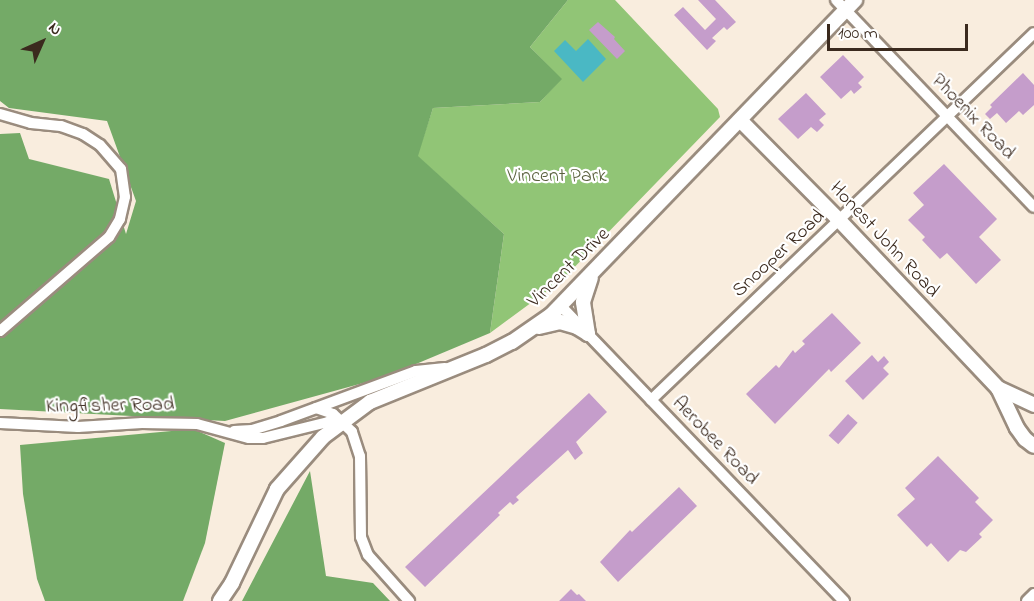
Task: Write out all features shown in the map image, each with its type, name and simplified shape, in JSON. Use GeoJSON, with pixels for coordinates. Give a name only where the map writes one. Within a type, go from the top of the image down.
{"type":"FeatureCollection","features":[{"type":"Feature","properties":{"kind":"street","name":"Phoenix Road"},"geometry":{"type":"LineString","coordinates":[[836,0],[1034,207]]}},
{"type":"Feature","properties":{"kind":"street","name":"Vincent Drive"},"geometry":{"type":"LineString","coordinates":[[220,601],[232,583],[277,489],[309,451],[343,422],[388,393],[456,367],[512,342],[535,328],[561,306],[855,0]]}},
{"type":"Feature","properties":{"kind":"street","name":"Snooper Road"},"geometry":{"type":"LineString","coordinates":[[651,400],[1034,33]]}},
{"type":"Feature","properties":{"kind":"street"},"geometry":{"type":"LineString","coordinates":[[0,114],[31,123],[61,126],[83,134],[100,145],[121,169],[125,197],[120,219],[109,237],[0,331]]}},
{"type":"Feature","properties":{"kind":"street","name":"Honest John Road"},"geometry":{"type":"LineString","coordinates":[[740,120],[840,221],[998,388],[1017,428],[1025,440],[1034,446]]}},
{"type":"Feature","properties":{"kind":"street"},"geometry":{"type":"LineString","coordinates":[[588,334],[583,302],[592,274]]}},
{"type":"Feature","properties":{"kind":"street","name":"Aerobee Road"},"geometry":{"type":"LineString","coordinates":[[561,306],[839,599]]}},
{"type":"Feature","properties":{"kind":"street"},"geometry":{"type":"LineString","coordinates":[[535,328],[560,322],[577,327],[588,334]]}},
{"type":"Feature","properties":{"kind":"street","name":"Kingfisher Road"},"geometry":{"type":"LineString","coordinates":[[219,431],[252,430],[416,371],[456,367]]}},
{"type":"Feature","properties":{"kind":"street","name":"Honest John Road"},"geometry":{"type":"LineString","coordinates":[[998,388],[1034,405]]}},
{"type":"Feature","properties":{"kind":"street"},"geometry":{"type":"LineString","coordinates":[[316,408],[333,414],[352,432],[360,456],[361,537],[368,555],[409,601]]}},
{"type":"Feature","properties":{"kind":"street","name":"Kingfisher Road"},"geometry":{"type":"LineString","coordinates":[[0,423],[78,427],[142,423],[197,424],[236,436],[263,438],[328,422],[343,422]]}},
{"type":"Feature","properties":{"kind":"street"},"geometry":{"type":"LineString","coordinates":[[1027,601],[1034,594]]}},
{"type":"Feature","properties":{"kind":"green space"},"geometry":{"type":"Polygon","coordinates":[[[0,0],[568,0],[530,47],[562,79],[540,102],[433,108],[418,156],[504,234],[490,333],[385,377],[225,421],[0,409],[0,134],[20,133],[29,159],[109,179],[126,234],[136,201],[107,121],[9,108],[0,101],[0,0]]]}},
{"type":"Feature","properties":{"kind":"green space","name":"Vincent Park"},"geometry":{"type":"Polygon","coordinates":[[[568,0],[615,0],[718,109],[720,117],[562,280],[490,333],[504,234],[417,156],[433,108],[540,102],[561,79],[530,47],[568,0]]]}},
{"type":"Feature","properties":{"kind":"green space"},"geometry":{"type":"Polygon","coordinates":[[[193,429],[225,443],[205,543],[183,601],[45,601],[37,579],[23,494],[20,445],[193,429]]]}},
{"type":"Feature","properties":{"kind":"green space"},"geometry":{"type":"Polygon","coordinates":[[[310,471],[326,576],[373,583],[390,601],[242,601],[310,471]]]}},
{"type":"Feature","properties":{"kind":"water"},"geometry":{"type":"Polygon","coordinates":[[[588,39],[606,59],[583,82],[554,51],[565,40],[576,51],[588,39]]]}},
{"type":"Feature","properties":{"kind":"building"},"geometry":{"type":"Polygon","coordinates":[[[698,0],[715,0],[736,22],[727,30],[724,27],[712,38],[716,41],[707,50],[674,15],[683,7],[705,30],[716,19],[698,0]]]}},
{"type":"Feature","properties":{"kind":"building"},"geometry":{"type":"Polygon","coordinates":[[[598,22],[615,37],[614,39],[625,51],[617,59],[589,30],[598,22]]]}},
{"type":"Feature","properties":{"kind":"building"},"geometry":{"type":"Polygon","coordinates":[[[843,55],[864,77],[858,83],[862,87],[854,94],[851,90],[841,99],[820,77],[843,55]]]}},
{"type":"Feature","properties":{"kind":"building"},"geometry":{"type":"Polygon","coordinates":[[[1023,73],[1034,85],[1034,105],[1023,115],[1019,111],[1006,123],[997,113],[990,119],[985,114],[992,107],[990,105],[1023,73]]]}},
{"type":"Feature","properties":{"kind":"building"},"geometry":{"type":"Polygon","coordinates":[[[806,93],[826,114],[819,120],[824,125],[817,132],[811,127],[798,139],[778,119],[806,93]]]}},
{"type":"Feature","properties":{"kind":"building"},"geometry":{"type":"Polygon","coordinates":[[[944,164],[997,219],[979,237],[1001,260],[976,284],[947,253],[940,259],[922,240],[925,237],[908,220],[924,205],[913,193],[944,164]]]}},
{"type":"Feature","properties":{"kind":"building"},"geometry":{"type":"Polygon","coordinates":[[[832,313],[861,343],[831,372],[829,369],[775,424],[746,394],[776,365],[779,368],[793,350],[795,353],[805,344],[802,341],[832,313]]]}},
{"type":"Feature","properties":{"kind":"building"},"geometry":{"type":"Polygon","coordinates":[[[872,355],[878,362],[884,356],[889,362],[883,368],[889,374],[863,400],[845,381],[872,355]]]}},
{"type":"Feature","properties":{"kind":"building"},"geometry":{"type":"Polygon","coordinates":[[[589,393],[607,412],[576,442],[583,453],[575,460],[568,450],[516,497],[519,500],[513,505],[510,502],[498,513],[500,515],[425,587],[405,567],[589,393]]]}},
{"type":"Feature","properties":{"kind":"building"},"geometry":{"type":"Polygon","coordinates":[[[848,414],[858,423],[838,444],[829,436],[848,414]]]}},
{"type":"Feature","properties":{"kind":"building"},"geometry":{"type":"Polygon","coordinates":[[[938,456],[979,498],[975,502],[993,520],[979,534],[982,537],[966,552],[960,550],[948,562],[931,543],[927,547],[897,515],[915,499],[905,488],[938,456]]]}},
{"type":"Feature","properties":{"kind":"building"},"geometry":{"type":"Polygon","coordinates":[[[679,487],[697,506],[618,582],[600,562],[630,530],[632,532],[679,487]]]}},
{"type":"Feature","properties":{"kind":"building"},"geometry":{"type":"Polygon","coordinates":[[[571,589],[577,595],[579,594],[586,601],[559,601],[571,589]]]}}]}
